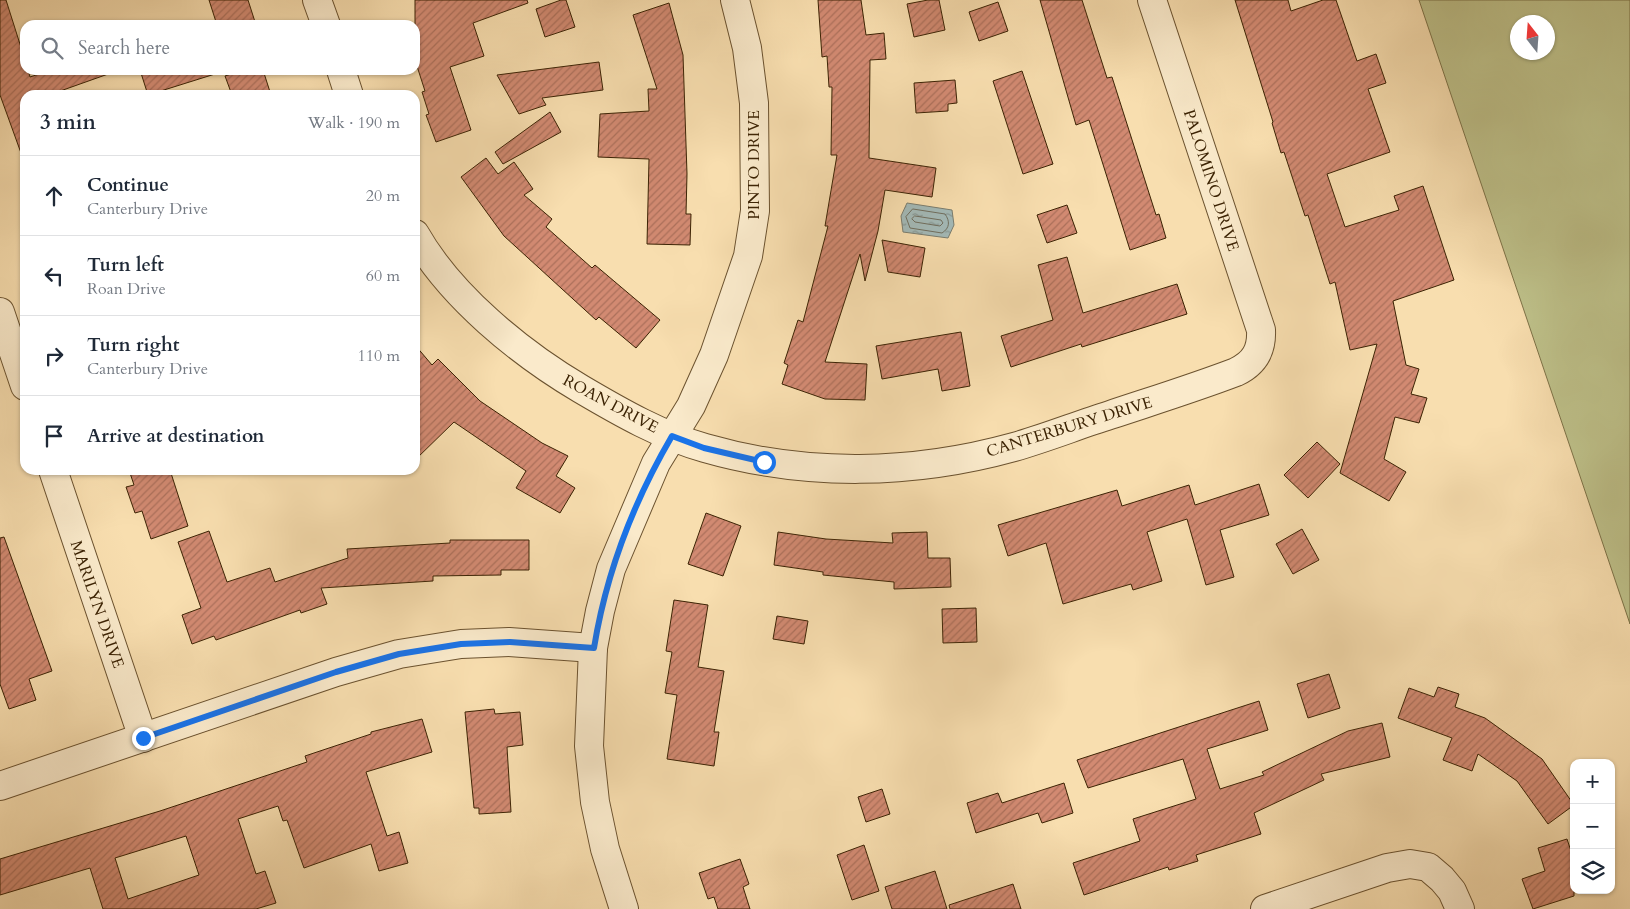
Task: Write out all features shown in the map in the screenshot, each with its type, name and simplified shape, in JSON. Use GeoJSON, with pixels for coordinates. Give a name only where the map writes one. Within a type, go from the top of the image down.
{"type":"FeatureCollection","features":[{"type":"Feature","properties":{"kind":"street"},"geometry":{"type":"LineString","coordinates":[[317,0],[324,20]]}},
{"type":"Feature","properties":{"kind":"street","name":"PINTO DRIVE"},"geometry":{"type":"LineString","coordinates":[[672,436],[691,406],[714,356],[748,256],[755,210],[754,104],[747,48],[735,0]]}},
{"type":"Feature","properties":{"kind":"street","name":"PALOMINO DRIVE"},"geometry":{"type":"LineString","coordinates":[[1152,0],[1261,330],[1260,350],[1254,360]]}},
{"type":"Feature","properties":{"kind":"street"},"geometry":{"type":"LineString","coordinates":[[343,75],[347,90]]}},
{"type":"Feature","properties":{"kind":"street","name":"ROAN DRIVE"},"geometry":{"type":"LineString","coordinates":[[420,241],[460,293],[504,335],[558,376],[606,403],[672,436],[656,463],[611,569],[600,611],[594,648],[589,746],[594,793],[605,849],[624,909]]}},
{"type":"Feature","properties":{"kind":"street"},"geometry":{"type":"LineString","coordinates":[[0,312],[20,371]]}},
{"type":"Feature","properties":{"kind":"street","name":"CANTERBURY DRIVE"},"geometry":{"type":"LineString","coordinates":[[672,436],[704,448],[756,460],[812,468],[870,469],[920,465],[1013,447],[1219,379],[1246,368],[1254,360]]}},
{"type":"Feature","properties":{"kind":"street","name":"MARILYN DRIVE"},"geometry":{"type":"LineString","coordinates":[[55,475],[143,738]]}},
{"type":"Feature","properties":{"kind":"street"},"geometry":{"type":"LineString","coordinates":[[0,786],[336,672],[399,654],[461,644],[510,642],[594,648]]}},
{"type":"Feature","properties":{"kind":"street"},"geometry":{"type":"LineString","coordinates":[[1266,909],[1387,868],[1410,864],[1428,867],[1442,879],[1452,892],[1460,909]]}},
{"type":"Feature","properties":{"kind":"green space"},"geometry":{"type":"Polygon","coordinates":[[[1419,0],[1630,0],[1630,624],[1419,0]]]}},
{"type":"Feature","properties":{"kind":"water"},"geometry":{"type":"Polygon","coordinates":[[[907,203],[952,210],[954,225],[948,238],[903,232],[901,216],[907,203]]]}},
{"type":"Feature","properties":{"kind":"building"},"geometry":{"type":"Polygon","coordinates":[[[0,0],[6,0],[20,44],[20,75],[29,75],[30,77],[36,75],[105,75],[63,90],[20,90],[20,150],[0,95],[0,0]]]}},
{"type":"Feature","properties":{"kind":"building"},"geometry":{"type":"Polygon","coordinates":[[[209,0],[248,0],[254,20],[215,20],[209,0]]]}},
{"type":"Feature","properties":{"kind":"building"},"geometry":{"type":"Polygon","coordinates":[[[415,0],[527,0],[528,3],[473,23],[484,56],[450,67],[471,130],[436,142],[426,115],[429,114],[422,92],[425,91],[420,75],[420,20],[415,20],[415,0]]]}},
{"type":"Feature","properties":{"kind":"building"},"geometry":{"type":"Polygon","coordinates":[[[566,0],[575,27],[545,37],[536,9],[566,0]]]}},
{"type":"Feature","properties":{"kind":"building"},"geometry":{"type":"Polygon","coordinates":[[[818,0],[861,0],[866,35],[884,33],[886,59],[870,60],[869,158],[936,168],[932,197],[885,190],[878,231],[865,281],[860,254],[825,362],[867,364],[865,400],[825,399],[782,384],[788,365],[784,363],[798,320],[803,322],[828,226],[825,226],[837,155],[831,155],[832,87],[829,87],[827,56],[822,57],[818,0]]]}},
{"type":"Feature","properties":{"kind":"building"},"geometry":{"type":"Polygon","coordinates":[[[939,0],[945,30],[914,37],[907,4],[939,0]]]}},
{"type":"Feature","properties":{"kind":"building"},"geometry":{"type":"Polygon","coordinates":[[[1040,0],[1082,0],[1107,78],[1112,77],[1156,215],[1159,214],[1166,238],[1130,250],[1089,120],[1076,125],[1040,0]]]}},
{"type":"Feature","properties":{"kind":"building"},"geometry":{"type":"Polygon","coordinates":[[[1235,0],[1288,0],[1291,11],[1323,0],[1336,0],[1357,61],[1376,54],[1386,83],[1368,89],[1390,152],[1327,174],[1345,227],[1399,210],[1394,196],[1423,186],[1454,280],[1393,301],[1406,365],[1419,369],[1411,394],[1427,398],[1419,423],[1395,417],[1384,459],[1406,472],[1389,501],[1340,473],[1377,344],[1350,350],[1335,282],[1330,284],[1308,215],[1305,216],[1284,152],[1281,153],[1235,0]]]}},
{"type":"Feature","properties":{"kind":"building"},"geometry":{"type":"Polygon","coordinates":[[[998,2],[1008,31],[979,41],[969,12],[998,2]]]}},
{"type":"Feature","properties":{"kind":"building"},"geometry":{"type":"Polygon","coordinates":[[[669,3],[683,55],[687,174],[686,214],[691,214],[690,245],[647,244],[649,159],[598,157],[600,114],[649,111],[648,89],[657,89],[633,15],[669,3]]]}},
{"type":"Feature","properties":{"kind":"building"},"geometry":{"type":"Polygon","coordinates":[[[599,62],[603,90],[542,98],[546,105],[519,114],[497,75],[599,62]]]}},
{"type":"Feature","properties":{"kind":"building"},"geometry":{"type":"Polygon","coordinates":[[[1022,71],[1053,164],[1023,174],[993,81],[1022,71]]]}},
{"type":"Feature","properties":{"kind":"building"},"geometry":{"type":"Polygon","coordinates":[[[142,75],[212,75],[164,90],[146,90],[142,75]]]}},
{"type":"Feature","properties":{"kind":"building"},"geometry":{"type":"Polygon","coordinates":[[[265,75],[269,90],[230,90],[225,76],[265,75]]]}},
{"type":"Feature","properties":{"kind":"building"},"geometry":{"type":"Polygon","coordinates":[[[955,80],[957,103],[948,104],[948,111],[916,113],[914,83],[955,80]]]}},
{"type":"Feature","properties":{"kind":"building"},"geometry":{"type":"Polygon","coordinates":[[[550,112],[561,132],[503,164],[495,152],[550,112]]]}},
{"type":"Feature","properties":{"kind":"building"},"geometry":{"type":"Polygon","coordinates":[[[486,158],[498,174],[514,162],[533,189],[524,195],[552,219],[546,227],[592,268],[595,265],[660,320],[636,348],[599,317],[596,320],[504,236],[461,177],[486,158]]]}},
{"type":"Feature","properties":{"kind":"building"},"geometry":{"type":"Polygon","coordinates":[[[1067,205],[1077,233],[1047,243],[1037,215],[1067,205]]]}},
{"type":"Feature","properties":{"kind":"building"},"geometry":{"type":"Polygon","coordinates":[[[882,240],[925,248],[920,277],[888,272],[882,240]]]}},
{"type":"Feature","properties":{"kind":"building"},"geometry":{"type":"Polygon","coordinates":[[[1067,257],[1083,313],[1177,284],[1187,314],[1082,347],[1081,344],[1011,367],[1001,336],[1053,320],[1038,265],[1067,257]]]}},
{"type":"Feature","properties":{"kind":"building"},"geometry":{"type":"Polygon","coordinates":[[[961,332],[970,386],[942,391],[938,369],[882,379],[876,346],[961,332]]]}},
{"type":"Feature","properties":{"kind":"building"},"geometry":{"type":"Polygon","coordinates":[[[420,351],[432,365],[438,359],[480,401],[542,443],[568,456],[556,476],[575,488],[560,513],[516,488],[526,471],[454,422],[420,455],[420,351]]]}},
{"type":"Feature","properties":{"kind":"building"},"geometry":{"type":"Polygon","coordinates":[[[1317,442],[1340,464],[1308,498],[1284,475],[1317,442]]]}},
{"type":"Feature","properties":{"kind":"building"},"geometry":{"type":"Polygon","coordinates":[[[131,475],[172,475],[188,526],[151,539],[142,511],[135,513],[126,487],[134,485],[131,475]]]}},
{"type":"Feature","properties":{"kind":"building"},"geometry":{"type":"Polygon","coordinates":[[[1259,484],[1269,515],[1220,530],[1234,577],[1206,585],[1187,519],[1147,532],[1162,581],[1133,590],[1131,584],[1063,604],[1046,543],[1008,556],[998,525],[1117,490],[1122,506],[1189,485],[1195,505],[1259,484]]]}},
{"type":"Feature","properties":{"kind":"building"},"geometry":{"type":"Polygon","coordinates":[[[706,513],[741,526],[723,576],[688,564],[706,513]]]}},
{"type":"Feature","properties":{"kind":"building"},"geometry":{"type":"Polygon","coordinates":[[[1302,529],[1319,560],[1293,574],[1276,544],[1302,529]]]}},
{"type":"Feature","properties":{"kind":"building"},"geometry":{"type":"Polygon","coordinates":[[[209,531],[227,582],[270,568],[275,582],[348,558],[347,549],[450,543],[450,540],[529,540],[529,570],[501,570],[501,575],[433,576],[433,581],[321,588],[327,604],[301,613],[300,610],[216,640],[214,636],[192,644],[182,615],[201,608],[178,542],[209,531]]]}},
{"type":"Feature","properties":{"kind":"building"},"geometry":{"type":"Polygon","coordinates":[[[778,532],[826,539],[893,543],[892,533],[927,532],[928,558],[950,558],[951,587],[894,589],[894,582],[823,575],[823,572],[774,565],[778,532]]]}},
{"type":"Feature","properties":{"kind":"building"},"geometry":{"type":"Polygon","coordinates":[[[4,537],[52,671],[29,679],[36,700],[9,709],[0,684],[0,538],[4,537]]]}},
{"type":"Feature","properties":{"kind":"building"},"geometry":{"type":"Polygon","coordinates":[[[674,600],[708,605],[698,667],[724,671],[714,732],[719,732],[714,766],[667,759],[677,695],[665,693],[672,652],[666,651],[674,600]]]}},
{"type":"Feature","properties":{"kind":"building"},"geometry":{"type":"Polygon","coordinates":[[[976,608],[977,642],[943,643],[942,609],[976,608]]]}},
{"type":"Feature","properties":{"kind":"building"},"geometry":{"type":"Polygon","coordinates":[[[777,616],[808,621],[804,644],[773,639],[777,616]]]}},
{"type":"Feature","properties":{"kind":"building"},"geometry":{"type":"Polygon","coordinates":[[[1329,674],[1340,708],[1308,718],[1297,684],[1329,674]]]}},
{"type":"Feature","properties":{"kind":"building"},"geometry":{"type":"Polygon","coordinates":[[[1438,687],[1459,694],[1455,707],[1485,718],[1542,759],[1570,799],[1570,808],[1548,824],[1517,781],[1478,754],[1472,771],[1443,760],[1452,738],[1398,718],[1409,688],[1434,697],[1438,687]]]}},
{"type":"Feature","properties":{"kind":"building"},"geometry":{"type":"Polygon","coordinates":[[[1259,701],[1268,730],[1207,749],[1220,789],[1264,775],[1262,772],[1348,731],[1382,723],[1390,757],[1321,774],[1324,780],[1254,813],[1261,834],[1196,855],[1198,861],[1169,870],[1168,867],[1084,895],[1073,863],[1140,841],[1133,819],[1196,799],[1183,759],[1088,788],[1077,760],[1259,701]]]}},
{"type":"Feature","properties":{"kind":"building"},"geometry":{"type":"Polygon","coordinates":[[[494,709],[495,714],[520,712],[523,745],[507,747],[511,812],[479,814],[479,808],[474,808],[465,712],[494,709]]]}},
{"type":"Feature","properties":{"kind":"building"},"geometry":{"type":"Polygon","coordinates":[[[422,719],[432,752],[366,772],[387,836],[399,832],[408,863],[379,871],[371,844],[304,868],[287,820],[283,821],[278,806],[238,819],[256,874],[265,871],[276,903],[256,909],[103,909],[90,868],[0,895],[0,859],[160,811],[307,762],[305,756],[371,734],[371,732],[422,719]],[[186,836],[115,858],[128,899],[199,875],[186,836]]]}},
{"type":"Feature","properties":{"kind":"building"},"geometry":{"type":"Polygon","coordinates":[[[1064,783],[1073,813],[1042,823],[1038,813],[976,833],[967,803],[998,793],[1002,803],[1064,783]]]}},
{"type":"Feature","properties":{"kind":"building"},"geometry":{"type":"Polygon","coordinates":[[[882,789],[890,814],[866,822],[858,797],[882,789]]]}},
{"type":"Feature","properties":{"kind":"building"},"geometry":{"type":"Polygon","coordinates":[[[1567,839],[1570,848],[1570,894],[1574,894],[1574,896],[1533,909],[1522,879],[1545,871],[1538,848],[1567,839]]]}},
{"type":"Feature","properties":{"kind":"building"},"geometry":{"type":"Polygon","coordinates":[[[864,845],[879,891],[852,900],[837,855],[864,845]]]}},
{"type":"Feature","properties":{"kind":"building"},"geometry":{"type":"Polygon","coordinates":[[[740,859],[749,884],[743,887],[750,909],[718,909],[714,897],[708,899],[699,873],[740,859]]]}},
{"type":"Feature","properties":{"kind":"building"},"geometry":{"type":"Polygon","coordinates":[[[935,871],[947,909],[892,909],[885,887],[935,871]]]}},
{"type":"Feature","properties":{"kind":"building"},"geometry":{"type":"Polygon","coordinates":[[[1013,884],[1021,909],[950,909],[949,905],[1013,884]]]}},
{"type":"Feature","properties":{"kind":"route"},"geometry":{"type":"LineString","coordinates":[[143,738],[336,672],[399,654],[461,644],[510,642],[594,648],[600,611],[611,569],[656,463],[672,436],[704,448],[764,462]]}}]}
